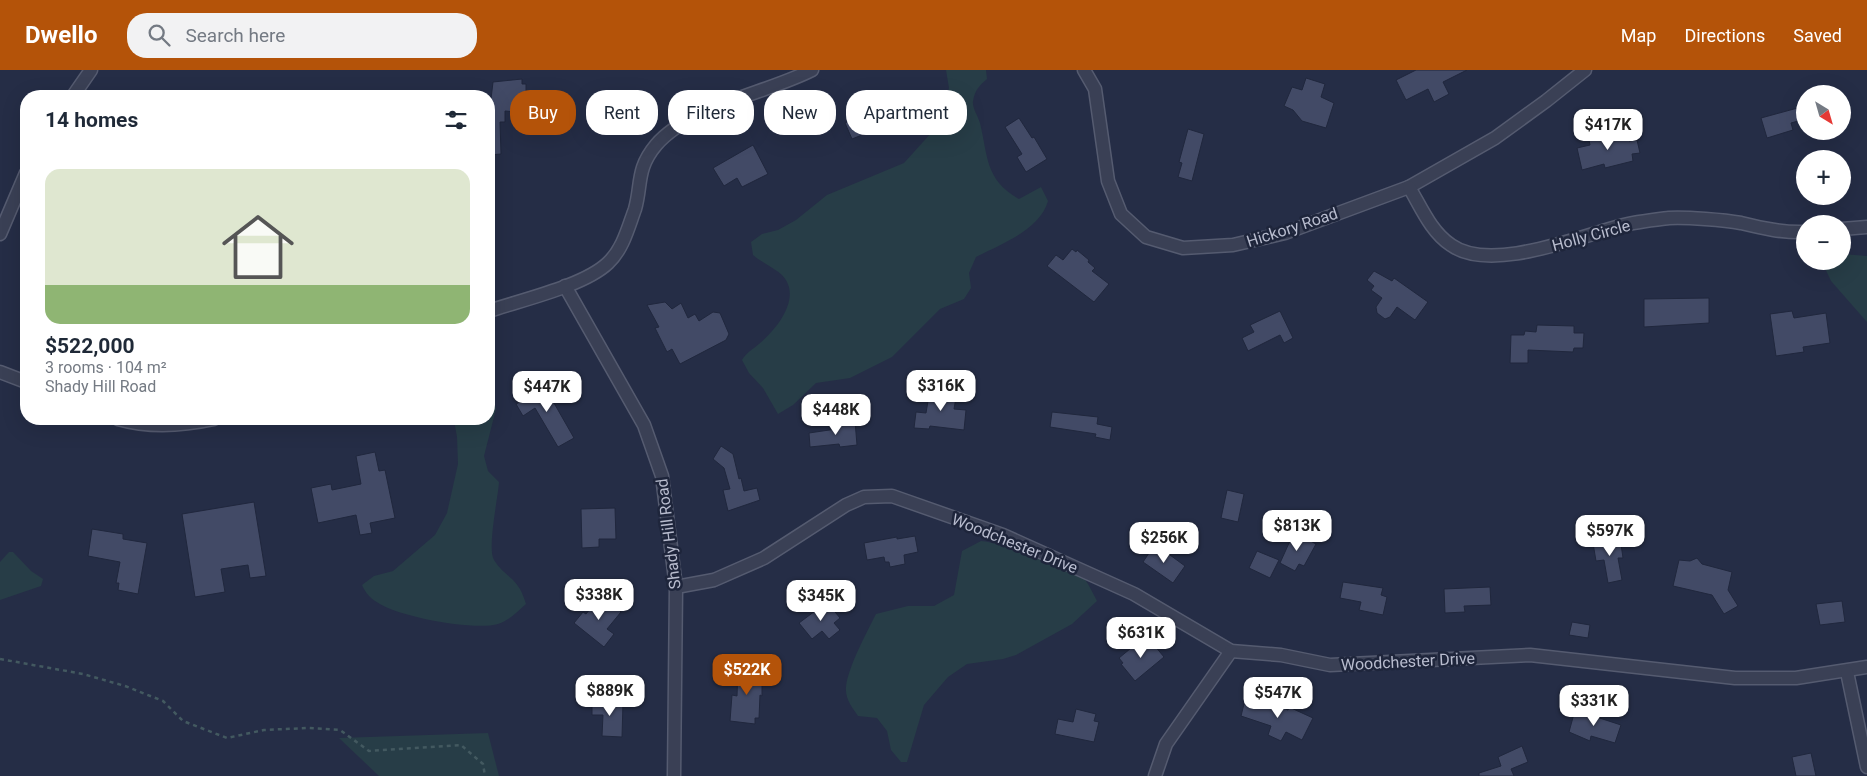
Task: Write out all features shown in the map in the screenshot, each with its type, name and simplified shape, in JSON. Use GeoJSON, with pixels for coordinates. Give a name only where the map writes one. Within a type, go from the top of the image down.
{"type":"FeatureCollection","features":[{"type":"Feature","properties":{"kind":"street"},"geometry":{"type":"LineString","coordinates":[[77,90],[91,70]]}},
{"type":"Feature","properties":{"kind":"street"},"geometry":{"type":"LineString","coordinates":[[495,309],[565,286],[594,274],[608,263],[623,243],[636,206],[640,171],[656,145],[676,128],[708,111],[812,70]]}},
{"type":"Feature","properties":{"kind":"street","name":"Hickory Road"},"geometry":{"type":"LineString","coordinates":[[1084,70],[1095,89],[1108,182],[1121,214],[1146,237],[1183,248],[1233,246],[1285,233],[1408,187],[1495,138],[1585,70]]}},
{"type":"Feature","properties":{"kind":"street"},"geometry":{"type":"LineString","coordinates":[[0,234],[20,187]]}},
{"type":"Feature","properties":{"kind":"street","name":"Holly Circle"},"geometry":{"type":"LineString","coordinates":[[1408,187],[1436,232],[1452,246],[1476,255],[1510,255],[1556,246],[1622,225],[1671,218],[1739,223],[1766,230],[1796,232]]}},
{"type":"Feature","properties":{"kind":"street"},"geometry":{"type":"LineString","coordinates":[[1851,228],[1867,227]]}},
{"type":"Feature","properties":{"kind":"street","name":"Shady Hill Road"},"geometry":{"type":"LineString","coordinates":[[565,286],[644,425],[662,476],[676,587],[674,776]]}},
{"type":"Feature","properties":{"kind":"street"},"geometry":{"type":"LineString","coordinates":[[0,372],[20,380]]}},
{"type":"Feature","properties":{"kind":"street"},"geometry":{"type":"LineString","coordinates":[[151,425],[170,425]]}},
{"type":"Feature","properties":{"kind":"street","name":"Woodchester Drive"},"geometry":{"type":"LineString","coordinates":[[676,587],[714,580],[764,558],[846,505],[864,497],[892,496],[1003,535],[1134,594],[1230,651],[1281,655],[1330,665],[1530,655],[1735,678],[1796,678],[1847,672],[1867,667]]}},
{"type":"Feature","properties":{"kind":"street"},"geometry":{"type":"LineString","coordinates":[[1155,776],[1166,744],[1230,651]]}},
{"type":"Feature","properties":{"kind":"street"},"geometry":{"type":"LineString","coordinates":[[1847,672],[1867,767]]}},
{"type":"Feature","properties":{"kind":"path"},"geometry":{"type":"LineString","coordinates":[[0,659],[83,674],[125,686],[163,701],[183,721],[227,738],[264,730],[308,728],[340,730],[369,751],[461,746],[483,764],[485,776]]}},
{"type":"Feature","properties":{"kind":"shaded area"},"geometry":{"type":"Polygon","coordinates":[[[946,70],[986,70],[987,79],[976,91],[973,104],[980,123],[990,166],[1000,184],[1019,199],[1041,187],[1048,201],[1044,211],[1037,220],[1018,235],[976,257],[969,273],[971,288],[964,299],[940,309],[892,357],[850,378],[816,383],[793,405],[778,414],[763,388],[749,373],[742,360],[766,338],[780,321],[789,303],[790,293],[788,284],[782,275],[753,255],[751,242],[762,234],[778,230],[796,220],[827,195],[904,163],[929,135],[967,135],[967,90],[948,90],[946,70]]]}},
{"type":"Feature","properties":{"kind":"shaded area"},"geometry":{"type":"Polygon","coordinates":[[[1851,255],[1867,256],[1867,322],[1831,281],[1826,270],[1851,270],[1851,255]]]}},
{"type":"Feature","properties":{"kind":"shaded area"},"geometry":{"type":"Polygon","coordinates":[[[455,425],[492,425],[484,456],[488,471],[499,482],[492,535],[492,554],[498,566],[516,583],[526,604],[513,616],[498,624],[473,626],[438,622],[404,614],[374,600],[362,585],[374,576],[393,571],[435,535],[447,513],[458,464],[455,425]]]}},
{"type":"Feature","properties":{"kind":"shaded area"},"geometry":{"type":"Polygon","coordinates":[[[981,541],[1026,553],[1058,557],[1066,561],[1079,571],[1097,601],[1072,624],[1016,655],[1003,659],[967,664],[948,677],[924,705],[907,762],[901,762],[891,750],[887,731],[877,718],[858,716],[849,703],[846,687],[850,670],[876,614],[908,606],[934,606],[954,595],[962,551],[981,541]]]}},
{"type":"Feature","properties":{"kind":"shaded area"},"geometry":{"type":"Polygon","coordinates":[[[9,552],[13,552],[31,571],[43,579],[41,586],[0,600],[0,562],[9,552]]]}},
{"type":"Feature","properties":{"kind":"shaded area"},"geometry":{"type":"Polygon","coordinates":[[[488,733],[499,776],[379,776],[339,738],[488,733]]]}},
{"type":"Feature","properties":{"kind":"building"},"geometry":{"type":"Polygon","coordinates":[[[1416,70],[1467,70],[1443,82],[1449,94],[1434,102],[1428,89],[1406,100],[1396,80],[1416,70]]]}},
{"type":"Feature","properties":{"kind":"building"},"geometry":{"type":"Polygon","coordinates":[[[1306,78],[1325,84],[1321,97],[1334,103],[1326,128],[1302,121],[1293,110],[1284,106],[1292,87],[1302,90],[1306,78]]]}},
{"type":"Feature","properties":{"kind":"building"},"geometry":{"type":"Polygon","coordinates":[[[522,79],[522,84],[526,84],[526,90],[510,90],[510,111],[505,111],[505,122],[500,122],[501,154],[495,154],[495,90],[492,90],[493,82],[522,79]]]}},
{"type":"Feature","properties":{"kind":"building"},"geometry":{"type":"Polygon","coordinates":[[[1796,108],[1796,122],[1791,123],[1793,130],[1767,138],[1761,118],[1796,108]]]}},
{"type":"Feature","properties":{"kind":"building"},"geometry":{"type":"Polygon","coordinates":[[[1019,118],[1032,138],[1034,137],[1047,159],[1026,172],[1017,157],[1022,154],[1005,127],[1019,118]]]}},
{"type":"Feature","properties":{"kind":"building"},"geometry":{"type":"Polygon","coordinates":[[[1188,129],[1204,134],[1192,181],[1178,177],[1182,163],[1179,162],[1188,129]]]}},
{"type":"Feature","properties":{"kind":"building"},"geometry":{"type":"Polygon","coordinates":[[[1614,131],[1615,135],[1626,133],[1629,141],[1637,140],[1640,153],[1632,154],[1633,161],[1605,168],[1604,164],[1582,170],[1577,148],[1590,145],[1589,140],[1614,131]]]}},
{"type":"Feature","properties":{"kind":"building"},"geometry":{"type":"Polygon","coordinates":[[[850,135],[862,135],[852,139],[850,135]]]}},
{"type":"Feature","properties":{"kind":"building"},"geometry":{"type":"Polygon","coordinates":[[[753,145],[768,174],[742,187],[737,178],[724,186],[713,168],[753,145]]]}},
{"type":"Feature","properties":{"kind":"building"},"geometry":{"type":"Polygon","coordinates":[[[1072,249],[1076,252],[1077,250],[1089,260],[1088,262],[1095,268],[1092,271],[1109,284],[1094,302],[1047,266],[1056,255],[1063,260],[1072,249]]]}},
{"type":"Feature","properties":{"kind":"building"},"geometry":{"type":"Polygon","coordinates":[[[1374,271],[1392,281],[1394,278],[1428,302],[1415,320],[1397,307],[1390,317],[1385,319],[1377,313],[1376,307],[1382,298],[1371,290],[1374,286],[1367,280],[1374,271]]]}},
{"type":"Feature","properties":{"kind":"building"},"geometry":{"type":"Polygon","coordinates":[[[1709,298],[1709,323],[1644,327],[1644,299],[1709,298]]]}},
{"type":"Feature","properties":{"kind":"building"},"geometry":{"type":"Polygon","coordinates":[[[665,302],[672,309],[681,303],[688,318],[695,314],[699,321],[713,312],[720,313],[729,334],[726,340],[680,364],[672,349],[667,352],[655,328],[659,327],[647,305],[665,302]]]}},
{"type":"Feature","properties":{"kind":"building"},"geometry":{"type":"Polygon","coordinates":[[[1280,311],[1293,338],[1284,343],[1280,335],[1248,351],[1242,338],[1254,332],[1250,325],[1280,311]]]}},
{"type":"Feature","properties":{"kind":"building"},"geometry":{"type":"Polygon","coordinates":[[[1792,311],[1794,318],[1826,313],[1830,343],[1803,347],[1804,352],[1776,356],[1770,314],[1792,311]]]}},
{"type":"Feature","properties":{"kind":"building"},"geometry":{"type":"Polygon","coordinates":[[[1537,325],[1574,326],[1574,333],[1584,333],[1583,348],[1574,348],[1573,352],[1528,350],[1528,363],[1510,363],[1511,335],[1524,335],[1525,331],[1536,332],[1537,325]]]}},
{"type":"Feature","properties":{"kind":"building"},"geometry":{"type":"Polygon","coordinates":[[[547,382],[554,393],[550,396],[574,438],[558,447],[535,408],[523,416],[516,404],[530,396],[528,393],[547,382]]]}},
{"type":"Feature","properties":{"kind":"building"},"geometry":{"type":"Polygon","coordinates":[[[930,389],[957,392],[954,409],[966,410],[964,430],[930,426],[929,429],[914,428],[916,412],[926,413],[930,389]]]}},
{"type":"Feature","properties":{"kind":"building"},"geometry":{"type":"Polygon","coordinates":[[[1052,412],[1098,417],[1097,424],[1112,427],[1110,440],[1095,437],[1096,434],[1050,427],[1052,412]]]}},
{"type":"Feature","properties":{"kind":"building"},"geometry":{"type":"Polygon","coordinates":[[[855,421],[857,445],[840,447],[839,444],[810,447],[809,433],[836,429],[834,422],[855,421]]]}},
{"type":"Feature","properties":{"kind":"building"},"geometry":{"type":"Polygon","coordinates":[[[721,446],[733,454],[744,491],[757,488],[760,500],[728,511],[723,490],[730,489],[724,468],[713,459],[721,446]]]}},
{"type":"Feature","properties":{"kind":"building"},"geometry":{"type":"Polygon","coordinates":[[[375,452],[379,471],[385,470],[395,518],[370,523],[372,533],[360,535],[356,515],[318,523],[311,488],[331,484],[332,490],[361,484],[356,456],[375,452]]]}},
{"type":"Feature","properties":{"kind":"building"},"geometry":{"type":"Polygon","coordinates":[[[1227,490],[1244,494],[1238,522],[1221,518],[1227,490]]]}},
{"type":"Feature","properties":{"kind":"building"},"geometry":{"type":"Polygon","coordinates":[[[254,502],[266,576],[250,578],[248,565],[221,569],[225,592],[195,597],[182,514],[254,502]]]}},
{"type":"Feature","properties":{"kind":"building"},"geometry":{"type":"Polygon","coordinates":[[[615,508],[616,539],[599,539],[599,547],[582,548],[581,509],[615,508]]]}},
{"type":"Feature","properties":{"kind":"building"},"geometry":{"type":"Polygon","coordinates":[[[92,529],[123,534],[123,539],[147,543],[138,594],[118,590],[119,583],[116,583],[120,562],[88,556],[92,529]]]}},
{"type":"Feature","properties":{"kind":"building"},"geometry":{"type":"Polygon","coordinates":[[[1294,532],[1316,544],[1304,566],[1299,564],[1295,571],[1280,563],[1294,532]]]}},
{"type":"Feature","properties":{"kind":"building"},"geometry":{"type":"Polygon","coordinates":[[[915,536],[918,552],[904,555],[905,564],[890,567],[889,562],[885,562],[884,557],[867,560],[864,543],[915,536]]]}},
{"type":"Feature","properties":{"kind":"building"},"geometry":{"type":"Polygon","coordinates":[[[1620,537],[1623,558],[1618,558],[1622,580],[1608,583],[1604,560],[1596,561],[1593,543],[1620,537]]]}},
{"type":"Feature","properties":{"kind":"building"},"geometry":{"type":"Polygon","coordinates":[[[1155,544],[1185,566],[1173,583],[1143,562],[1155,544]]]}},
{"type":"Feature","properties":{"kind":"building"},"geometry":{"type":"Polygon","coordinates":[[[1257,551],[1279,560],[1270,578],[1249,568],[1257,551]]]}},
{"type":"Feature","properties":{"kind":"building"},"geometry":{"type":"Polygon","coordinates":[[[1697,558],[1702,564],[1732,572],[1728,590],[1738,606],[1724,614],[1712,595],[1673,586],[1679,560],[1690,561],[1697,558]]]}},
{"type":"Feature","properties":{"kind":"building"},"geometry":{"type":"Polygon","coordinates":[[[820,580],[830,593],[817,604],[807,591],[820,580]]]}},
{"type":"Feature","properties":{"kind":"building"},"geometry":{"type":"Polygon","coordinates":[[[1343,582],[1383,588],[1381,595],[1387,597],[1383,615],[1359,610],[1361,602],[1340,598],[1343,582]]]}},
{"type":"Feature","properties":{"kind":"building"},"geometry":{"type":"Polygon","coordinates":[[[1490,587],[1491,605],[1464,606],[1465,612],[1445,613],[1444,589],[1490,587]]]}},
{"type":"Feature","properties":{"kind":"building"},"geometry":{"type":"Polygon","coordinates":[[[604,597],[621,612],[607,629],[614,634],[604,647],[574,623],[583,612],[586,614],[595,603],[597,605],[604,597]]]}},
{"type":"Feature","properties":{"kind":"building"},"geometry":{"type":"Polygon","coordinates":[[[1842,601],[1845,622],[1820,625],[1816,604],[1842,601]]]}},
{"type":"Feature","properties":{"kind":"building"},"geometry":{"type":"Polygon","coordinates":[[[827,602],[840,618],[834,623],[840,630],[829,639],[822,631],[812,639],[799,623],[827,602]]]}},
{"type":"Feature","properties":{"kind":"building"},"geometry":{"type":"Polygon","coordinates":[[[1572,622],[1590,625],[1588,638],[1569,635],[1572,622]]]}},
{"type":"Feature","properties":{"kind":"building"},"geometry":{"type":"Polygon","coordinates":[[[1142,639],[1146,644],[1150,640],[1164,657],[1135,681],[1121,664],[1123,663],[1119,658],[1142,639]]]}},
{"type":"Feature","properties":{"kind":"building"},"geometry":{"type":"Polygon","coordinates":[[[738,667],[762,668],[762,696],[760,695],[759,718],[755,718],[755,724],[730,721],[732,695],[737,696],[738,667]]]}},
{"type":"Feature","properties":{"kind":"building"},"geometry":{"type":"Polygon","coordinates":[[[592,700],[623,702],[622,737],[602,736],[603,715],[592,715],[592,700]]]}},
{"type":"Feature","properties":{"kind":"building"},"geometry":{"type":"Polygon","coordinates":[[[1245,700],[1262,705],[1264,700],[1288,710],[1289,707],[1313,718],[1302,740],[1286,732],[1281,741],[1268,735],[1271,726],[1241,716],[1245,700]]]}},
{"type":"Feature","properties":{"kind":"building"},"geometry":{"type":"Polygon","coordinates":[[[1076,709],[1096,714],[1094,721],[1099,722],[1094,742],[1055,734],[1058,719],[1073,722],[1076,709]]]}},
{"type":"Feature","properties":{"kind":"building"},"geometry":{"type":"Polygon","coordinates":[[[1575,710],[1621,725],[1615,743],[1591,736],[1590,741],[1569,732],[1575,710]]]}},
{"type":"Feature","properties":{"kind":"building"},"geometry":{"type":"Polygon","coordinates":[[[1522,746],[1528,762],[1511,769],[1514,776],[1479,776],[1479,773],[1501,766],[1498,757],[1522,746]]]}},
{"type":"Feature","properties":{"kind":"building"},"geometry":{"type":"Polygon","coordinates":[[[1811,753],[1816,776],[1796,776],[1792,757],[1811,753]]]}}]}
